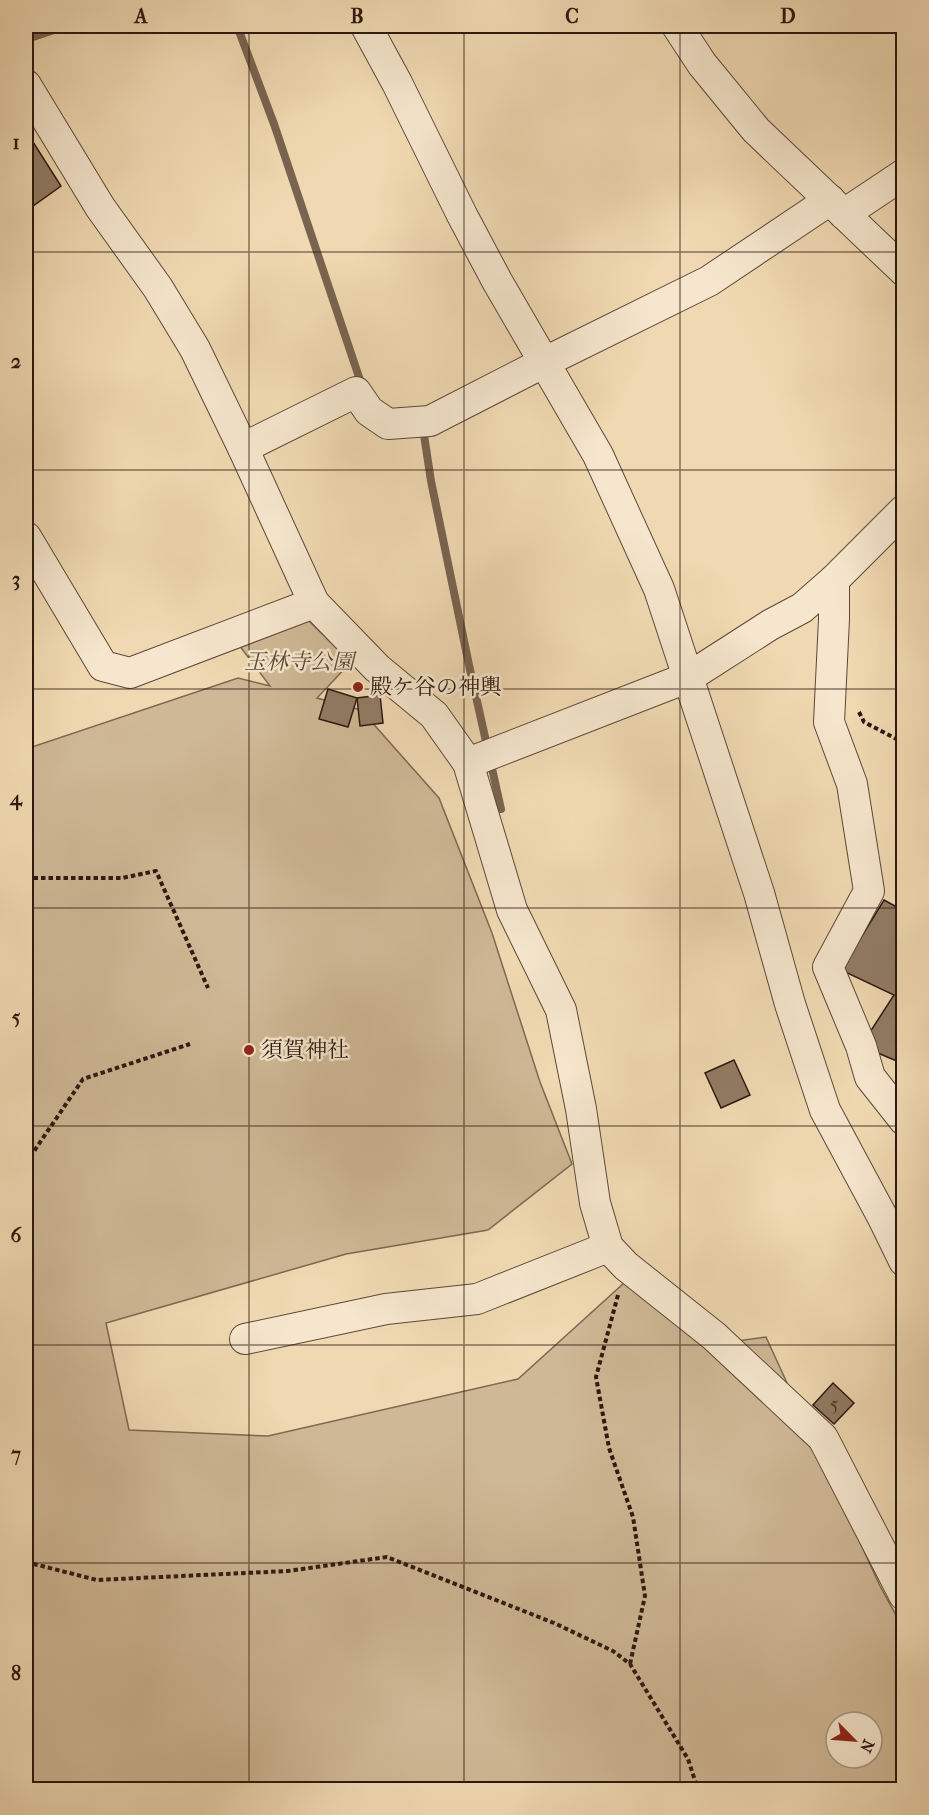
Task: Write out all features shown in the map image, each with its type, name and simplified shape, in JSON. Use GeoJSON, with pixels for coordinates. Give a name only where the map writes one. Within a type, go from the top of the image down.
{"type":"FeatureCollection","features":[{"type":"Feature","properties":{"kind":"street"},"geometry":{"type":"LineString","coordinates":[[366,26],[497,281],[603,466],[659,589],[759,893],[790,1004],[825,1110],[883,1218],[903,1261]]}},
{"type":"Feature","properties":{"kind":"street"},"geometry":{"type":"LineString","coordinates":[[677,26],[702,64],[756,130],[903,271]]}},
{"type":"Feature","properties":{"kind":"street"},"geometry":{"type":"LineString","coordinates":[[26,85],[100,207],[158,288],[195,349],[314,603],[377,668],[434,715],[468,763],[512,910],[561,1010],[582,1109],[595,1203],[617,1257],[714,1336],[823,1438],[903,1595]]}},
{"type":"Feature","properties":{"kind":"street"},"geometry":{"type":"LineString","coordinates":[[243,448],[356,392],[369,411],[388,424],[430,421],[709,281],[837,207],[903,174]]}},
{"type":"Feature","properties":{"kind":"street"},"geometry":{"type":"LineString","coordinates":[[468,763],[689,677],[770,624],[802,608],[834,580],[903,510]]}},
{"type":"Feature","properties":{"kind":"street"},"geometry":{"type":"LineString","coordinates":[[26,537],[103,666],[130,674],[314,603]]}},
{"type":"Feature","properties":{"kind":"street"},"geometry":{"type":"LineString","coordinates":[[834,580],[829,722],[852,784],[869,891],[828,967],[861,1046],[870,1077],[903,1120]]}},
{"type":"Feature","properties":{"kind":"street"},"geometry":{"type":"LineString","coordinates":[[244,1338],[386,1309],[477,1299],[617,1257]]}},
{"type":"Feature","properties":{"kind":"path"},"geometry":{"type":"LineString","coordinates":[[26,878],[122,878],[156,871],[208,988]]}},
{"type":"Feature","properties":{"kind":"path"},"geometry":{"type":"LineString","coordinates":[[26,1163],[83,1079],[190,1044]]}},
{"type":"Feature","properties":{"kind":"path"},"geometry":{"type":"LineString","coordinates":[[617,1257],[596,1377],[609,1448],[633,1517],[645,1596],[630,1664]]}},
{"type":"Feature","properties":{"kind":"path"},"geometry":{"type":"LineString","coordinates":[[26,1562],[97,1580],[288,1571],[387,1557],[554,1623],[613,1651],[630,1664],[688,1759],[698,1790]]}},
{"type":"Feature","properties":{"kind":"path"},"geometry":{"type":"LineString","coordinates":[[26,1773],[38,1790]]}},
{"type":"Feature","properties":{"kind":"green space","name":"玉林寺公園"},"geometry":{"type":"Polygon","coordinates":[[[308,620],[351,662],[317,698],[361,710],[439,798],[492,933],[540,1082],[572,1164],[488,1230],[346,1254],[106,1323],[129,1430],[268,1436],[518,1379],[634,1274],[709,1345],[766,1337],[880,1586],[903,1628],[903,1789],[26,1789],[26,749],[238,678],[270,686],[239,645],[308,620]]]}},
{"type":"Feature","properties":{"kind":"building"},"geometry":{"type":"Polygon","coordinates":[[[26,131],[61,186],[26,211],[26,131]]]}},
{"type":"Feature","properties":{"kind":"building"},"geometry":{"type":"Polygon","coordinates":[[[328,689],[357,698],[348,727],[319,719],[328,689]]]}},
{"type":"Feature","properties":{"kind":"building"},"geometry":{"type":"Polygon","coordinates":[[[380,695],[383,723],[360,726],[357,698],[380,695]]]}},
{"type":"Feature","properties":{"kind":"building"},"geometry":{"type":"Polygon","coordinates":[[[884,900],[904,911],[904,1064],[861,1046],[894,995],[841,970],[884,900]]]}},
{"type":"Feature","properties":{"kind":"building"},"geometry":{"type":"Polygon","coordinates":[[[734,1060],[750,1095],[721,1108],[705,1073],[734,1060]]]}},
{"type":"Feature","properties":{"kind":"building"},"geometry":{"type":"Polygon","coordinates":[[[833,1383],[854,1403],[834,1424],[813,1405],[833,1383]]]}},
{"type":"Feature","properties":{"kind":"waterway"},"geometry":{"type":"LineString","coordinates":[[27,39],[66,26]]}},
{"type":"Feature","properties":{"kind":"waterway"},"geometry":{"type":"LineString","coordinates":[[234,26],[239,31],[274,124],[362,386]]}},
{"type":"Feature","properties":{"kind":"waterway"},"geometry":{"type":"LineString","coordinates":[[418,431],[424,435],[431,481],[501,809]]}},
{"type":"Feature","properties":{"kind":"place","name":"殿ケ谷の神輿"},"geometry":{"type":"Point","coordinates":[358,687]}},
{"type":"Feature","properties":{"kind":"place","name":"須賀神社"},"geometry":{"type":"Point","coordinates":[249,1050]}}]}
